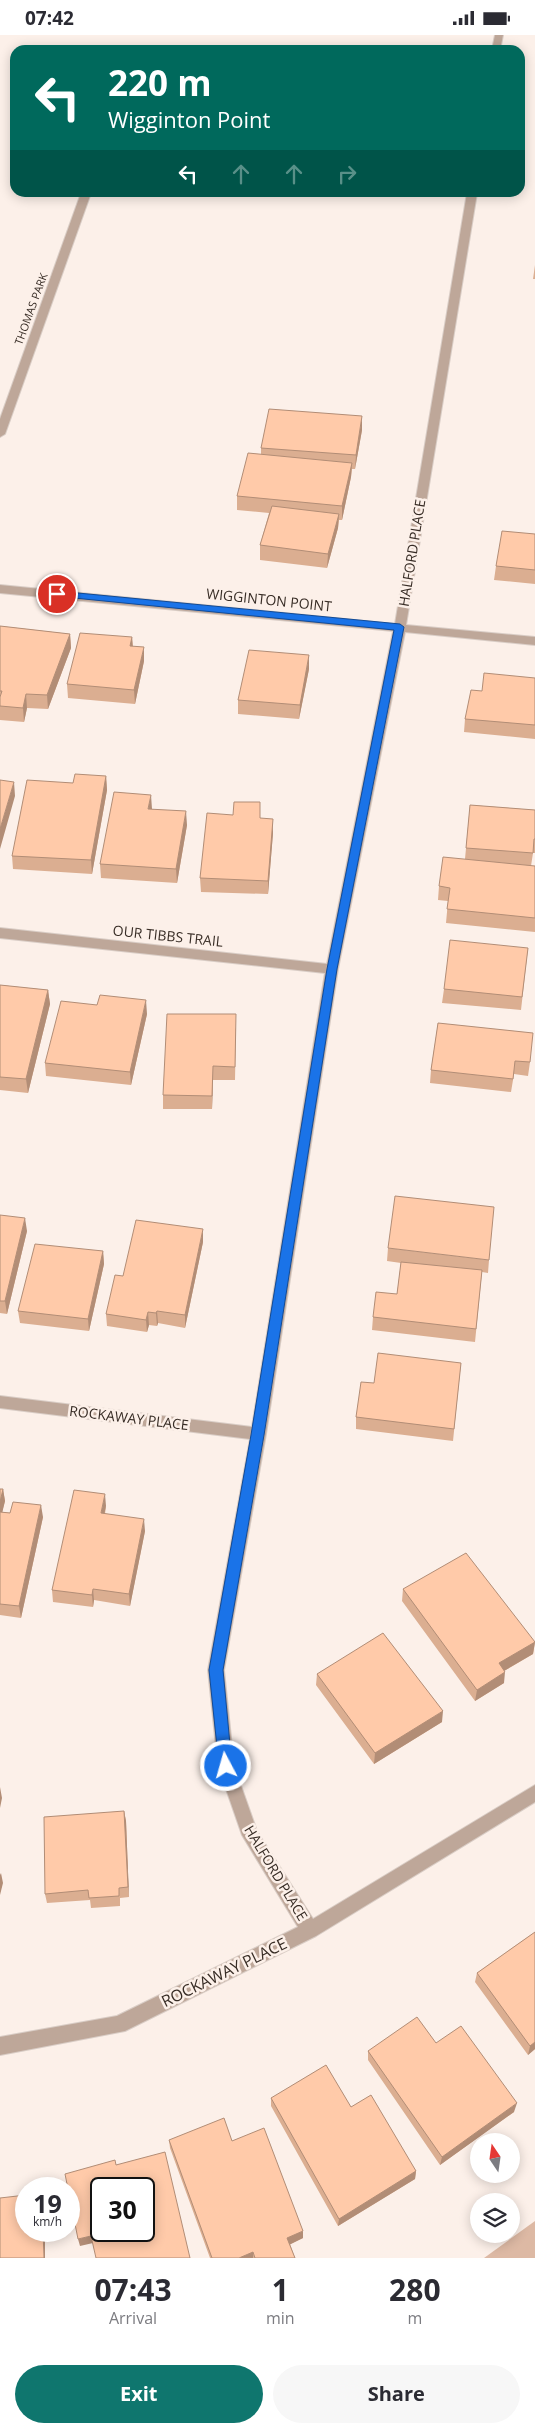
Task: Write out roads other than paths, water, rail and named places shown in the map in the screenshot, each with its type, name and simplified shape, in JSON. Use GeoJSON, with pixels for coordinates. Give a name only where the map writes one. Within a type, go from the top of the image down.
{"type":"FeatureCollection","features":[{"type":"Feature","properties":{"kind":"street","name":"THOMAS PARK"},"geometry":{"type":"LineString","coordinates":[[0,434],[85,197]]}},
{"type":"Feature","properties":{"kind":"street","name":"HALFORD PLACE"},"geometry":{"type":"LineString","coordinates":[[310,1930],[250,1835],[226,1766],[216,1670],[258,1435],[332,969],[400,627],[471,197]]}},
{"type":"Feature","properties":{"kind":"street","name":"WIGGINTON POINT"},"geometry":{"type":"LineString","coordinates":[[0,589],[535,641]]}},
{"type":"Feature","properties":{"kind":"street","name":"OUR TIBBS TRAIL"},"geometry":{"type":"LineString","coordinates":[[0,933],[332,969]]}},
{"type":"Feature","properties":{"kind":"street","name":"ROCKAWAY PLACE"},"geometry":{"type":"LineString","coordinates":[[0,1402],[258,1435]]}},
{"type":"Feature","properties":{"kind":"street","name":"ROCKAWAY PLACE"},"geometry":{"type":"LineString","coordinates":[[0,2046],[118,2025],[310,1930],[535,1793]]}}]}
